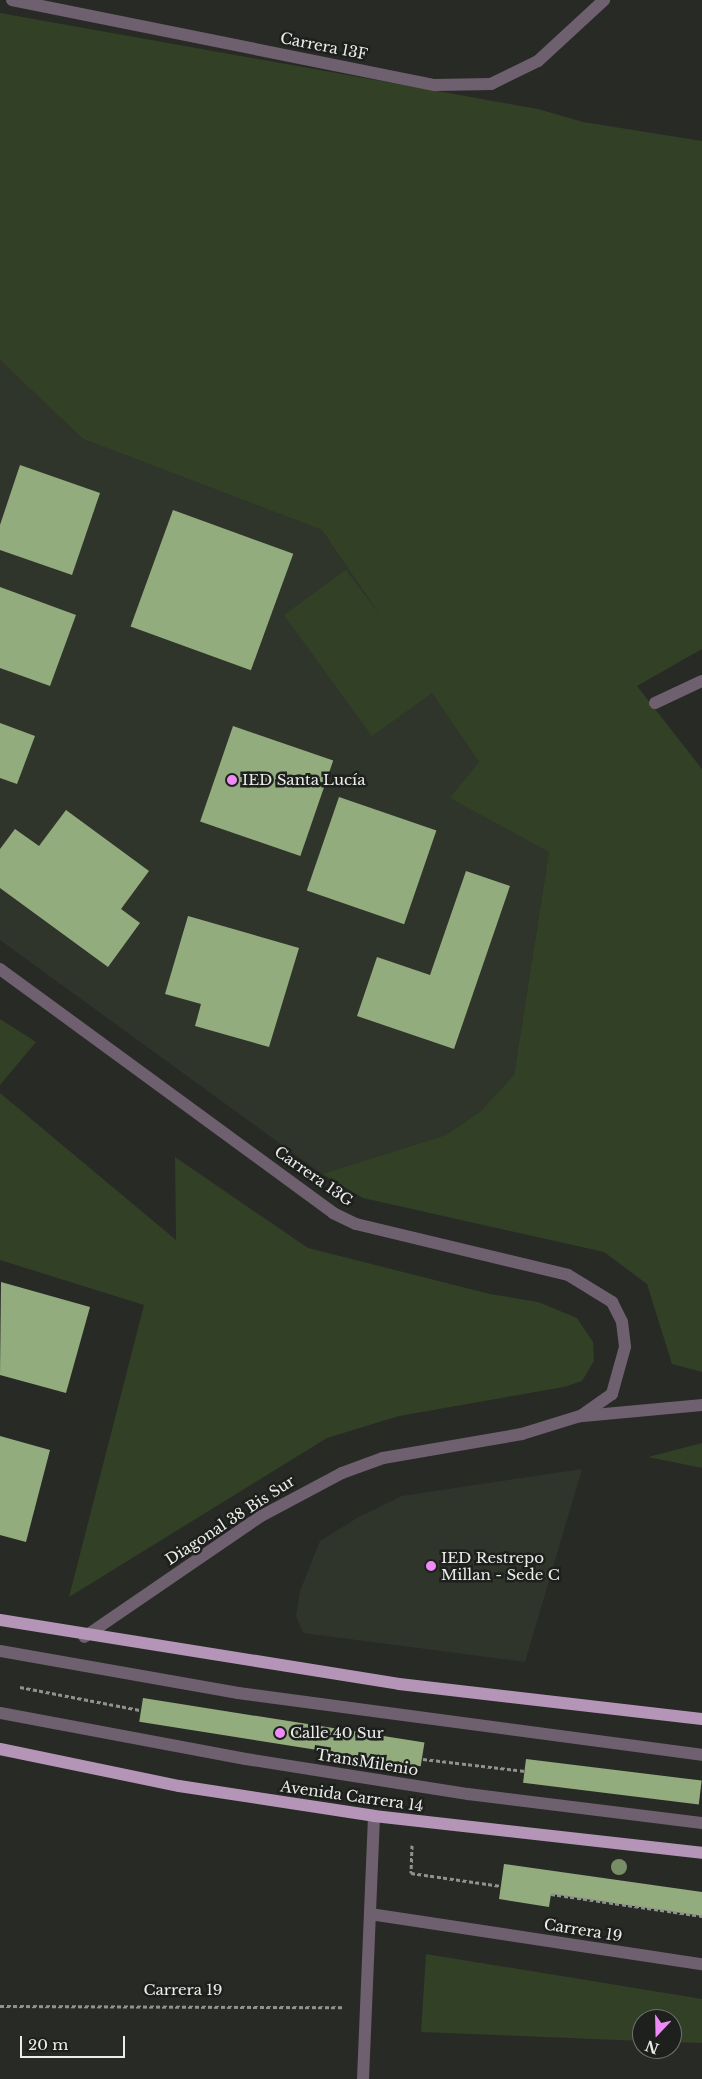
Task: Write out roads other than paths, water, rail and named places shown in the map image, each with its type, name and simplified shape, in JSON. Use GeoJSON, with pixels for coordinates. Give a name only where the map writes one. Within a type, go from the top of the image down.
{"type":"FeatureCollection","features":[{"type":"Feature","properties":{"kind":"main road"},"geometry":{"type":"LineString","coordinates":[[0,1620],[84,1636],[399,1684],[702,1719]]}},
{"type":"Feature","properties":{"kind":"main road","name":"Avenida Carrera 14"},"geometry":{"type":"LineString","coordinates":[[0,1749],[179,1786],[374,1816],[702,1853]]}},
{"type":"Feature","properties":{"kind":"street","name":"Carrera 13F"},"geometry":{"type":"LineString","coordinates":[[12,0],[435,85],[491,84],[538,61],[604,0]]}},
{"type":"Feature","properties":{"kind":"street"},"geometry":{"type":"LineString","coordinates":[[655,703],[702,681]]}},
{"type":"Feature","properties":{"kind":"street","name":"Carrera 13G"},"geometry":{"type":"LineString","coordinates":[[0,969],[333,1213],[366,1226],[531,1263],[568,1274],[593,1288],[612,1302],[622,1322],[625,1346],[612,1394],[580,1416]]}},
{"type":"Feature","properties":{"kind":"street"},"geometry":{"type":"LineString","coordinates":[[580,1416],[702,1405]]}},
{"type":"Feature","properties":{"kind":"street","name":"Diagonal 38 Bis Sur"},"geometry":{"type":"LineString","coordinates":[[84,1636],[261,1516],[342,1473],[383,1458],[522,1434],[580,1416]]}},
{"type":"Feature","properties":{"kind":"street"},"geometry":{"type":"LineString","coordinates":[[0,1651],[267,1698],[702,1756]]}},
{"type":"Feature","properties":{"kind":"street","name":"TransMilenio"},"geometry":{"type":"LineString","coordinates":[[0,1713],[90,1732],[439,1789],[702,1823]]}},
{"type":"Feature","properties":{"kind":"street"},"geometry":{"type":"LineString","coordinates":[[363,2079],[374,1816]]}},
{"type":"Feature","properties":{"kind":"street","name":"Carrera 19"},"geometry":{"type":"LineString","coordinates":[[370,1914],[702,1964]]}},
{"type":"Feature","properties":{"kind":"place","name":"IED Santa Lucía"},"geometry":{"type":"Point","coordinates":[232,780]}},
{"type":"Feature","properties":{"kind":"place","name":"IED Restrepo Millan - Sede C"},"geometry":{"type":"Point","coordinates":[431,1566]}},
{"type":"Feature","properties":{"kind":"place","name":"Calle 40 Sur"},"geometry":{"type":"Point","coordinates":[280,1733]}}]}
